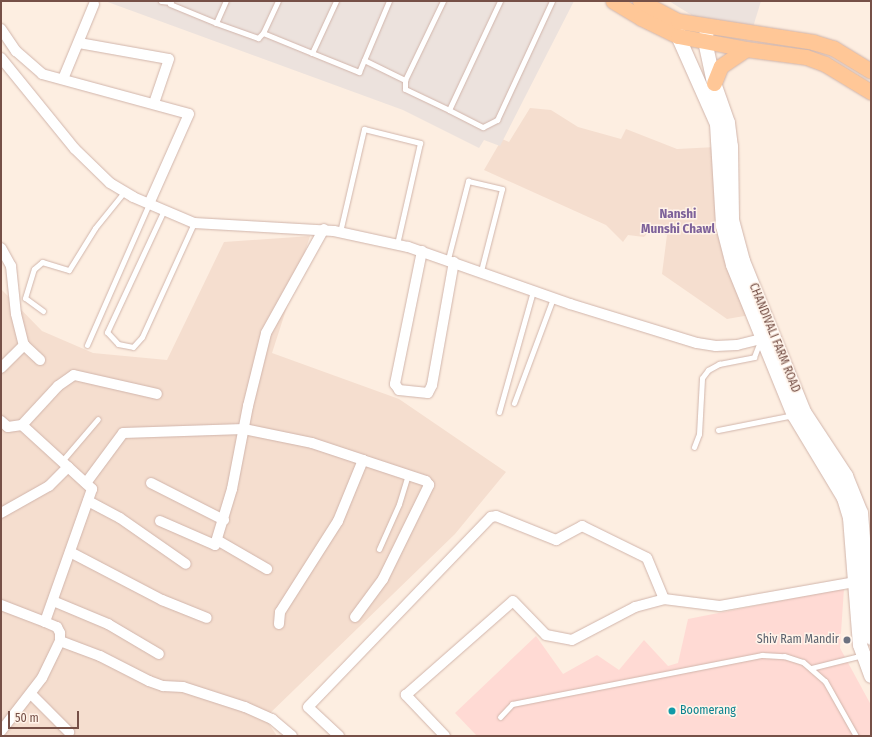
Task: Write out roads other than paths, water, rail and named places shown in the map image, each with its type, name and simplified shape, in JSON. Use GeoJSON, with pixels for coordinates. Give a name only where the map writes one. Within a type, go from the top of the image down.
{"type":"FeatureCollection","features":[{"type":"Feature","properties":{"kind":"main road"},"geometry":{"type":"LineString","coordinates":[[613,1],[641,18],[707,34],[812,42],[833,48],[871,71]]}},
{"type":"Feature","properties":{"kind":"main road"},"geometry":{"type":"LineString","coordinates":[[640,1],[678,28]]}},
{"type":"Feature","properties":{"kind":"main road"},"geometry":{"type":"LineString","coordinates":[[707,34],[746,49],[812,59],[825,64],[871,92]]}},
{"type":"Feature","properties":{"kind":"main road"},"geometry":{"type":"LineString","coordinates":[[714,83],[721,66],[746,49]]}},
{"type":"Feature","properties":{"kind":"street"},"geometry":{"type":"LineString","coordinates":[[63,79],[94,4]]}},
{"type":"Feature","properties":{"kind":"street"},"geometry":{"type":"LineString","coordinates":[[678,28],[717,124],[727,200]]}},
{"type":"Feature","properties":{"kind":"street"},"geometry":{"type":"LineString","coordinates":[[1,29],[16,51],[42,74],[154,103],[189,114],[149,204]]}},
{"type":"Feature","properties":{"kind":"street"},"geometry":{"type":"LineString","coordinates":[[707,34],[714,83],[729,131],[727,200],[723,226],[733,265],[767,337],[799,414],[856,520],[867,654],[871,676]]}},
{"type":"Feature","properties":{"kind":"street"},"geometry":{"type":"LineString","coordinates":[[78,43],[169,59],[154,103]]}},
{"type":"Feature","properties":{"kind":"street"},"geometry":{"type":"LineString","coordinates":[[1,58],[88,164],[124,192],[194,223],[324,229],[340,232],[397,244],[451,260],[553,298],[697,343],[716,346],[737,345],[767,337]]}},
{"type":"Feature","properties":{"kind":"street"},"geometry":{"type":"LineString","coordinates":[[160,521],[204,542],[215,545],[224,520],[266,333],[324,229]]}},
{"type":"Feature","properties":{"kind":"street"},"geometry":{"type":"LineString","coordinates":[[1,248],[11,266],[16,314],[24,345],[40,360]]}},
{"type":"Feature","properties":{"kind":"street"},"geometry":{"type":"LineString","coordinates":[[422,251],[395,384],[399,390],[428,393],[432,385],[451,260]]}},
{"type":"Feature","properties":{"kind":"street"},"geometry":{"type":"LineString","coordinates":[[1,368],[24,345]]}},
{"type":"Feature","properties":{"kind":"street"},"geometry":{"type":"LineString","coordinates":[[1,421],[8,427],[22,425],[58,386],[74,375],[84,375],[122,387],[157,394]]}},
{"type":"Feature","properties":{"kind":"street"},"geometry":{"type":"LineString","coordinates":[[22,425],[92,489],[45,622]]}},
{"type":"Feature","properties":{"kind":"street"},"geometry":{"type":"LineString","coordinates":[[86,484],[124,433],[244,430],[312,443],[426,481],[429,485],[383,579],[355,617]]}},
{"type":"Feature","properties":{"kind":"street"},"geometry":{"type":"LineString","coordinates":[[279,624],[280,612],[338,521],[363,460]]}},
{"type":"Feature","properties":{"kind":"street"},"geometry":{"type":"LineString","coordinates":[[1,513],[49,486],[65,464]]}},
{"type":"Feature","properties":{"kind":"street"},"geometry":{"type":"LineString","coordinates":[[151,483],[224,520]]}},
{"type":"Feature","properties":{"kind":"street"},"geometry":{"type":"LineString","coordinates":[[88,502],[127,522],[186,564]]}},
{"type":"Feature","properties":{"kind":"street"},"geometry":{"type":"LineString","coordinates":[[339,736],[308,707],[492,517],[496,516],[556,540],[582,526],[647,558],[664,599]]}},
{"type":"Feature","properties":{"kind":"street"},"geometry":{"type":"LineString","coordinates":[[217,540],[267,569]]}},
{"type":"Feature","properties":{"kind":"street"},"geometry":{"type":"LineString","coordinates":[[70,552],[162,600],[207,618]]}},
{"type":"Feature","properties":{"kind":"street"},"geometry":{"type":"LineString","coordinates":[[445,736],[406,695],[513,600],[546,635],[572,640],[635,607],[664,599],[720,606],[860,581]]}},
{"type":"Feature","properties":{"kind":"street"},"geometry":{"type":"LineString","coordinates":[[860,581],[869,609],[871,638]]}},
{"type":"Feature","properties":{"kind":"street"},"geometry":{"type":"LineString","coordinates":[[53,601],[108,624],[159,654]]}},
{"type":"Feature","properties":{"kind":"street"},"geometry":{"type":"LineString","coordinates":[[1,606],[56,627],[60,641],[31,694],[1,731]]}},
{"type":"Feature","properties":{"kind":"street"},"geometry":{"type":"LineString","coordinates":[[60,641],[100,656],[149,681],[163,686],[183,687],[245,707],[272,719],[292,736]]}},
{"type":"Feature","properties":{"kind":"street"},"geometry":{"type":"LineString","coordinates":[[31,694],[69,732]]}},
{"type":"Feature","properties":{"kind":"lane"},"geometry":{"type":"LineString","coordinates":[[161,1],[171,2],[216,23],[258,38],[263,34],[278,1]]}},
{"type":"Feature","properties":{"kind":"lane"},"geometry":{"type":"LineString","coordinates":[[216,23],[226,1]]}},
{"type":"Feature","properties":{"kind":"lane"},"geometry":{"type":"LineString","coordinates":[[312,53],[336,1]]}},
{"type":"Feature","properties":{"kind":"lane"},"geometry":{"type":"LineString","coordinates":[[263,34],[359,72],[389,1]]}},
{"type":"Feature","properties":{"kind":"lane"},"geometry":{"type":"LineString","coordinates":[[443,1],[405,80],[405,89],[484,127],[497,120],[552,1]]}},
{"type":"Feature","properties":{"kind":"lane"},"geometry":{"type":"LineString","coordinates":[[449,110],[500,1]]}},
{"type":"Feature","properties":{"kind":"lane"},"geometry":{"type":"LineString","coordinates":[[364,60],[405,80]]}},
{"type":"Feature","properties":{"kind":"lane"},"geometry":{"type":"LineString","coordinates":[[340,232],[364,129],[420,143],[397,244]]}},
{"type":"Feature","properties":{"kind":"lane"},"geometry":{"type":"LineString","coordinates":[[451,260],[468,181],[502,189],[481,271]]}},
{"type":"Feature","properties":{"kind":"lane"},"geometry":{"type":"LineString","coordinates":[[43,311],[25,298],[34,269],[42,262],[69,270],[95,228],[124,192]]}},
{"type":"Feature","properties":{"kind":"lane"},"geometry":{"type":"LineString","coordinates":[[87,345],[149,204]]}},
{"type":"Feature","properties":{"kind":"lane"},"geometry":{"type":"LineString","coordinates":[[164,210],[107,332],[118,344],[133,347],[142,337],[194,223]]}},
{"type":"Feature","properties":{"kind":"lane"},"geometry":{"type":"LineString","coordinates":[[499,412],[533,291]]}},
{"type":"Feature","properties":{"kind":"lane"},"geometry":{"type":"LineString","coordinates":[[514,403],[553,298]]}},
{"type":"Feature","properties":{"kind":"lane"},"geometry":{"type":"LineString","coordinates":[[694,447],[699,434],[702,378],[708,370],[719,364],[754,357],[767,337]]}},
{"type":"Feature","properties":{"kind":"lane"},"geometry":{"type":"LineString","coordinates":[[718,430],[799,414]]}},
{"type":"Feature","properties":{"kind":"lane"},"geometry":{"type":"LineString","coordinates":[[65,464],[98,419]]}},
{"type":"Feature","properties":{"kind":"lane"},"geometry":{"type":"LineString","coordinates":[[379,549],[399,504],[408,475]]}},
{"type":"Feature","properties":{"kind":"lane"},"geometry":{"type":"LineString","coordinates":[[811,668],[867,654]]}},
{"type":"Feature","properties":{"kind":"lane"},"geometry":{"type":"LineString","coordinates":[[500,717],[512,704],[762,655],[784,656],[802,662],[825,681],[856,736]]}},
{"type":"Feature","properties":{"kind":"place","name":"Shiv Ram Mandir"},"geometry":{"type":"Point","coordinates":[847,640]}},
{"type":"Feature","properties":{"kind":"place","name":"Boomerang"},"geometry":{"type":"Point","coordinates":[672,711]}},
{"type":"Feature","properties":{"kind":"district","name":"Nanshi Munshi Chawl"},"geometry":{"type":"Point","coordinates":[678,222]}}]}
